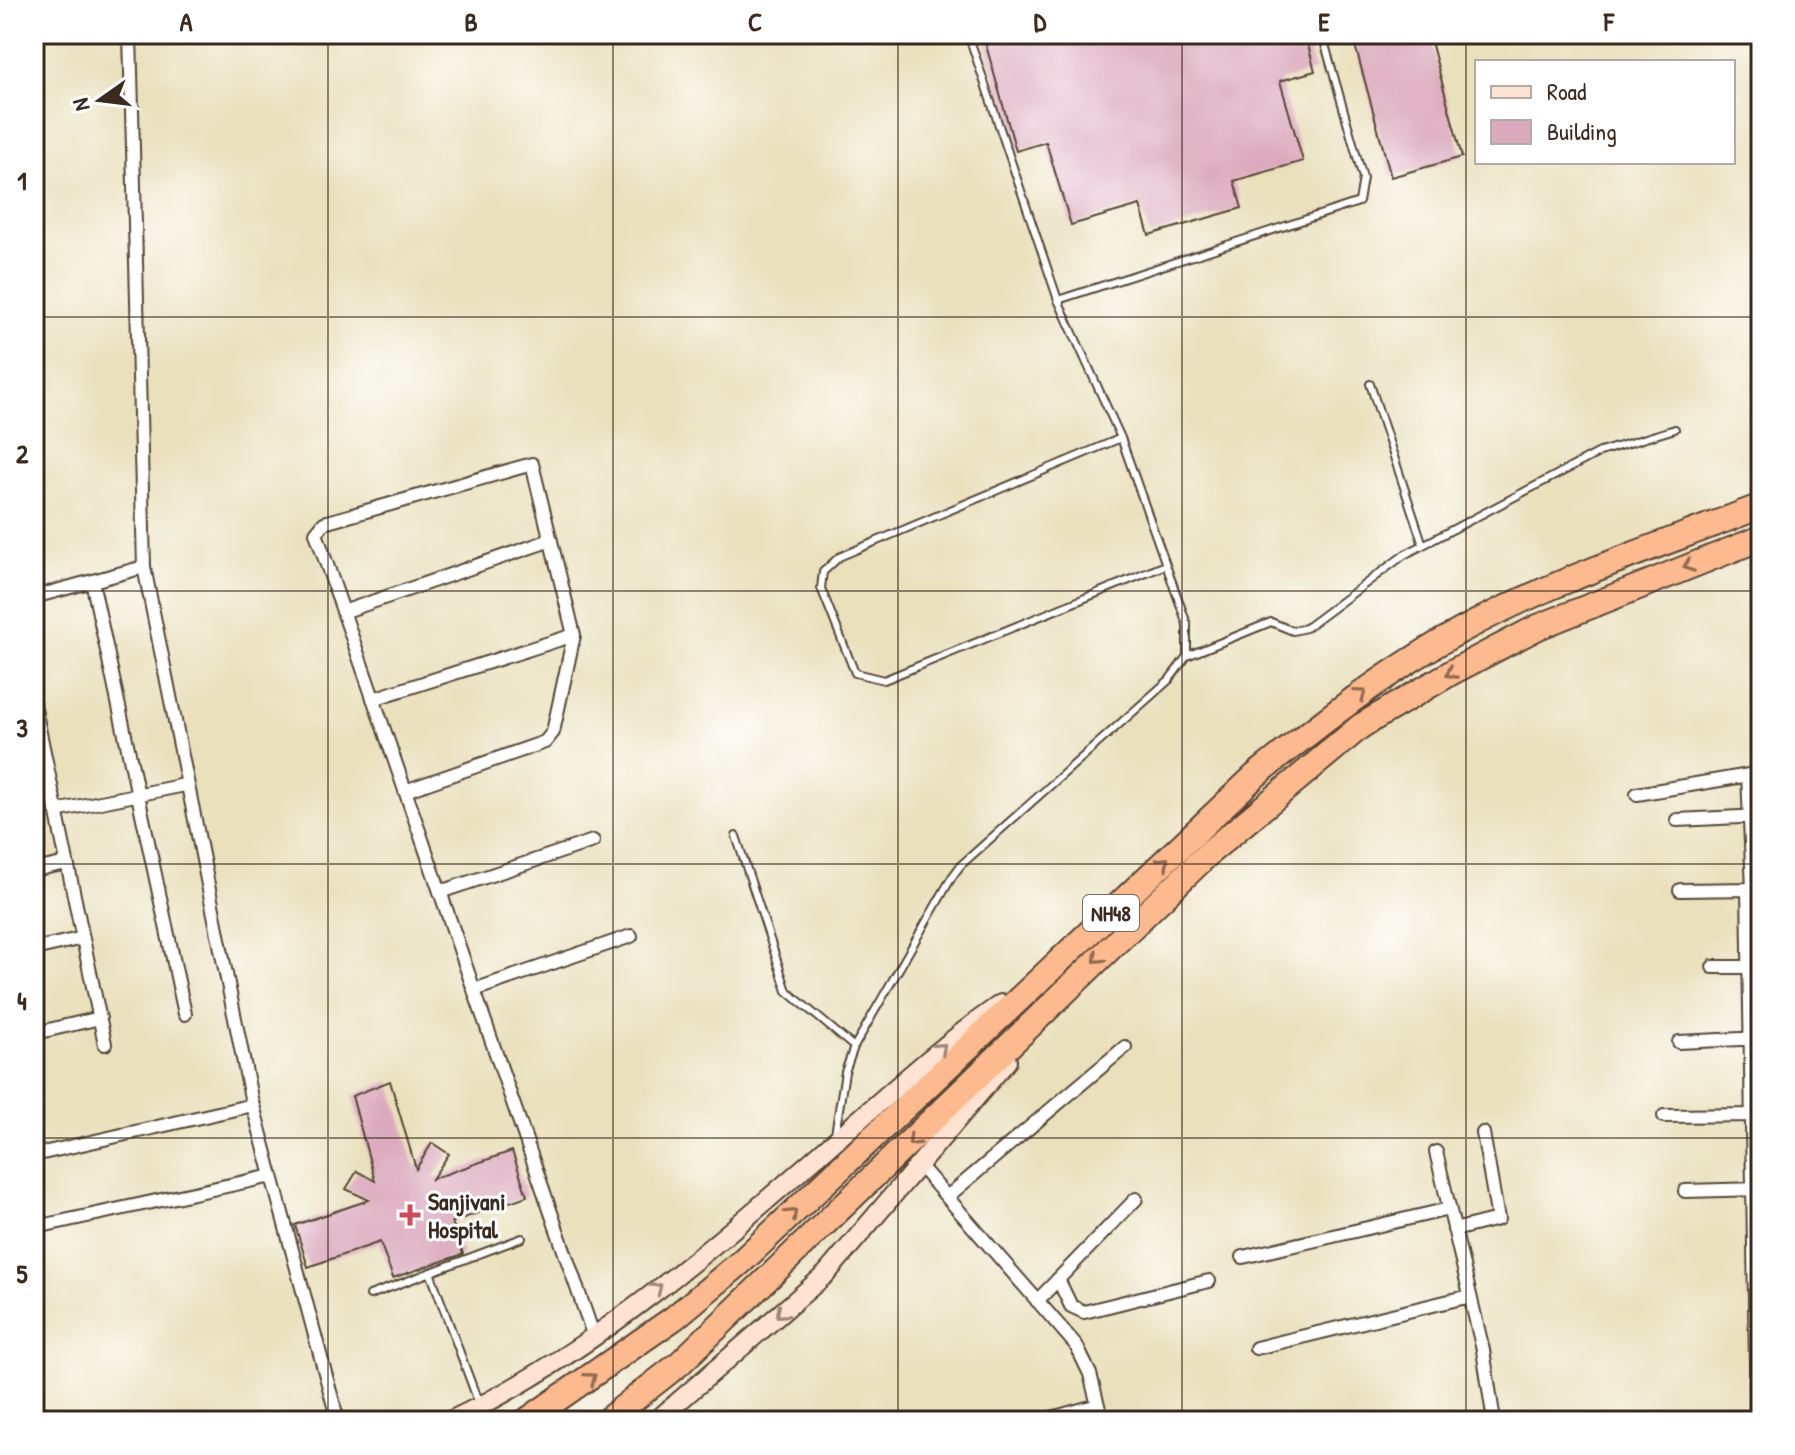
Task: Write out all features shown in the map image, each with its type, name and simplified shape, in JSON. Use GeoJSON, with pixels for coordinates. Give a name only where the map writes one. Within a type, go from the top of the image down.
{"type":"FeatureCollection","features":[{"type":"Feature","properties":{"kind":"highway","name":"NH48"},"geometry":{"type":"LineString","coordinates":[[526,1421],[674,1318],[740,1263],[1256,775],[1327,717],[1403,665],[1465,628],[1535,596],[1761,506]]}},
{"type":"Feature","properties":{"kind":"highway","name":"NH48"},"geometry":{"type":"LineString","coordinates":[[606,1421],[679,1364],[1211,851],[1361,726],[1454,671],[1538,627],[1761,538]]}},
{"type":"Feature","properties":{"kind":"street"},"geometry":{"type":"LineString","coordinates":[[130,34],[144,567],[185,785],[253,1105],[338,1421]]}},
{"type":"Feature","properties":{"kind":"street"},"geometry":{"type":"LineString","coordinates":[[405,791],[551,737],[574,635],[534,467],[529,463],[324,523],[316,533],[373,699],[594,1337]]}},
{"type":"Feature","properties":{"kind":"street"},"geometry":{"type":"LineString","coordinates":[[343,612],[551,540]]}},
{"type":"Feature","properties":{"kind":"street"},"geometry":{"type":"LineString","coordinates":[[34,597],[144,567]]}},
{"type":"Feature","properties":{"kind":"street"},"geometry":{"type":"LineString","coordinates":[[92,581],[185,1014]]}},
{"type":"Feature","properties":{"kind":"street"},"geometry":{"type":"LineString","coordinates":[[373,699],[574,635]]}},
{"type":"Feature","properties":{"kind":"street"},"geometry":{"type":"LineString","coordinates":[[34,704],[105,1044]]}},
{"type":"Feature","properties":{"kind":"street"},"geometry":{"type":"LineString","coordinates":[[1637,794],[1754,774],[1757,1421]]}},
{"type":"Feature","properties":{"kind":"street"},"geometry":{"type":"LineString","coordinates":[[56,811],[185,785]]}},
{"type":"Feature","properties":{"kind":"street"},"geometry":{"type":"LineString","coordinates":[[34,791],[51,787]]}},
{"type":"Feature","properties":{"kind":"street"},"geometry":{"type":"LineString","coordinates":[[1677,820],[1756,816]]}},
{"type":"Feature","properties":{"kind":"street"},"geometry":{"type":"LineString","coordinates":[[440,892],[593,841]]}},
{"type":"Feature","properties":{"kind":"street"},"geometry":{"type":"LineString","coordinates":[[34,870],[67,863]]}},
{"type":"Feature","properties":{"kind":"street"},"geometry":{"type":"LineString","coordinates":[[1680,890],[1754,889]]}},
{"type":"Feature","properties":{"kind":"street"},"geometry":{"type":"LineString","coordinates":[[474,990],[631,936]]}},
{"type":"Feature","properties":{"kind":"street"},"geometry":{"type":"LineString","coordinates":[[34,949],[83,938]]}},
{"type":"Feature","properties":{"kind":"street"},"geometry":{"type":"LineString","coordinates":[[1713,967],[1756,967]]}},
{"type":"Feature","properties":{"kind":"street"},"geometry":{"type":"LineString","coordinates":[[450,1421],[480,1407],[594,1337],[834,1142],[957,1035],[1053,968]]}},
{"type":"Feature","properties":{"kind":"street"},"geometry":{"type":"LineString","coordinates":[[656,1421],[826,1274],[1073,982]]}},
{"type":"Feature","properties":{"kind":"street"},"geometry":{"type":"LineString","coordinates":[[40,1032],[100,1018]]}},
{"type":"Feature","properties":{"kind":"street"},"geometry":{"type":"LineString","coordinates":[[1679,1042],[1756,1038]]}},
{"type":"Feature","properties":{"kind":"street"},"geometry":{"type":"LineString","coordinates":[[947,1197],[1125,1047]]}},
{"type":"Feature","properties":{"kind":"street"},"geometry":{"type":"LineString","coordinates":[[34,1155],[253,1105]]}},
{"type":"Feature","properties":{"kind":"street"},"geometry":{"type":"LineString","coordinates":[[1664,1116],[1757,1115]]}},
{"type":"Feature","properties":{"kind":"street"},"geometry":{"type":"LineString","coordinates":[[1454,1230],[1498,1219],[1483,1133]]}},
{"type":"Feature","properties":{"kind":"street"},"geometry":{"type":"LineString","coordinates":[[1436,1152],[1483,1350],[1494,1421]]}},
{"type":"Feature","properties":{"kind":"street"},"geometry":{"type":"LineString","coordinates":[[919,1165],[1084,1359],[1102,1421]]}},
{"type":"Feature","properties":{"kind":"street"},"geometry":{"type":"LineString","coordinates":[[41,1226],[272,1176]]}},
{"type":"Feature","properties":{"kind":"street"},"geometry":{"type":"LineString","coordinates":[[1685,1191],[1757,1190]]}},
{"type":"Feature","properties":{"kind":"street"},"geometry":{"type":"LineString","coordinates":[[1037,1301],[1136,1199]]}},
{"type":"Feature","properties":{"kind":"street"},"geometry":{"type":"LineString","coordinates":[[1243,1257],[1449,1209]]}},
{"type":"Feature","properties":{"kind":"street"},"geometry":{"type":"LineString","coordinates":[[1058,1279],[1071,1306],[1084,1312],[1209,1281]]}},
{"type":"Feature","properties":{"kind":"street"},"geometry":{"type":"LineString","coordinates":[[1256,1348],[1470,1296]]}},
{"type":"Feature","properties":{"kind":"street"},"geometry":{"type":"LineString","coordinates":[[1041,1421],[1098,1405]]}},
{"type":"Feature","properties":{"kind":"lane"},"geometry":{"type":"LineString","coordinates":[[968,34],[1058,300],[1121,438],[1187,624],[1187,656]]}},
{"type":"Feature","properties":{"kind":"lane"},"geometry":{"type":"LineString","coordinates":[[1058,300],[1359,202],[1363,178],[1322,34]]}},
{"type":"Feature","properties":{"kind":"lane"},"geometry":{"type":"LineString","coordinates":[[1370,384],[1423,545]]}},
{"type":"Feature","properties":{"kind":"lane"},"geometry":{"type":"LineString","coordinates":[[834,1142],[845,1072],[854,1047],[961,865],[1169,680],[1187,656],[1271,622],[1293,631],[1306,628],[1393,562],[1423,545],[1600,452],[1675,429]]}},
{"type":"Feature","properties":{"kind":"lane"},"geometry":{"type":"LineString","coordinates":[[1121,438],[839,557],[823,572],[821,588],[855,673],[884,680],[1166,565]]}},
{"type":"Feature","properties":{"kind":"lane"},"geometry":{"type":"LineString","coordinates":[[736,836],[787,991],[854,1047]]}},
{"type":"Feature","properties":{"kind":"lane"},"geometry":{"type":"LineString","coordinates":[[370,1295],[522,1238]]}},
{"type":"Feature","properties":{"kind":"lane"},"geometry":{"type":"LineString","coordinates":[[430,1272],[480,1407]]}},
{"type":"Feature","properties":{"kind":"building"},"geometry":{"type":"Polygon","coordinates":[[[999,34],[1305,34],[1315,71],[1280,81],[1303,161],[1234,181],[1242,208],[1149,235],[1140,205],[1071,225],[1046,142],[1016,151],[984,38],[999,34]]]}},
{"type":"Feature","properties":{"kind":"building"},"geometry":{"type":"Polygon","coordinates":[[[1352,34],[1429,34],[1462,157],[1391,177],[1352,34]]]}},
{"type":"Feature","properties":{"kind":"building"},"geometry":{"type":"Polygon","coordinates":[[[390,1081],[416,1169],[432,1143],[449,1154],[432,1179],[512,1151],[527,1196],[452,1222],[463,1254],[393,1278],[380,1242],[308,1267],[295,1225],[369,1200],[346,1189],[357,1171],[375,1181],[352,1096],[390,1081]]]}},
{"type":"Feature","properties":{"kind":"place","name":"Sanjivani Hospital"},"geometry":{"type":"Point","coordinates":[410,1215]}}]}
